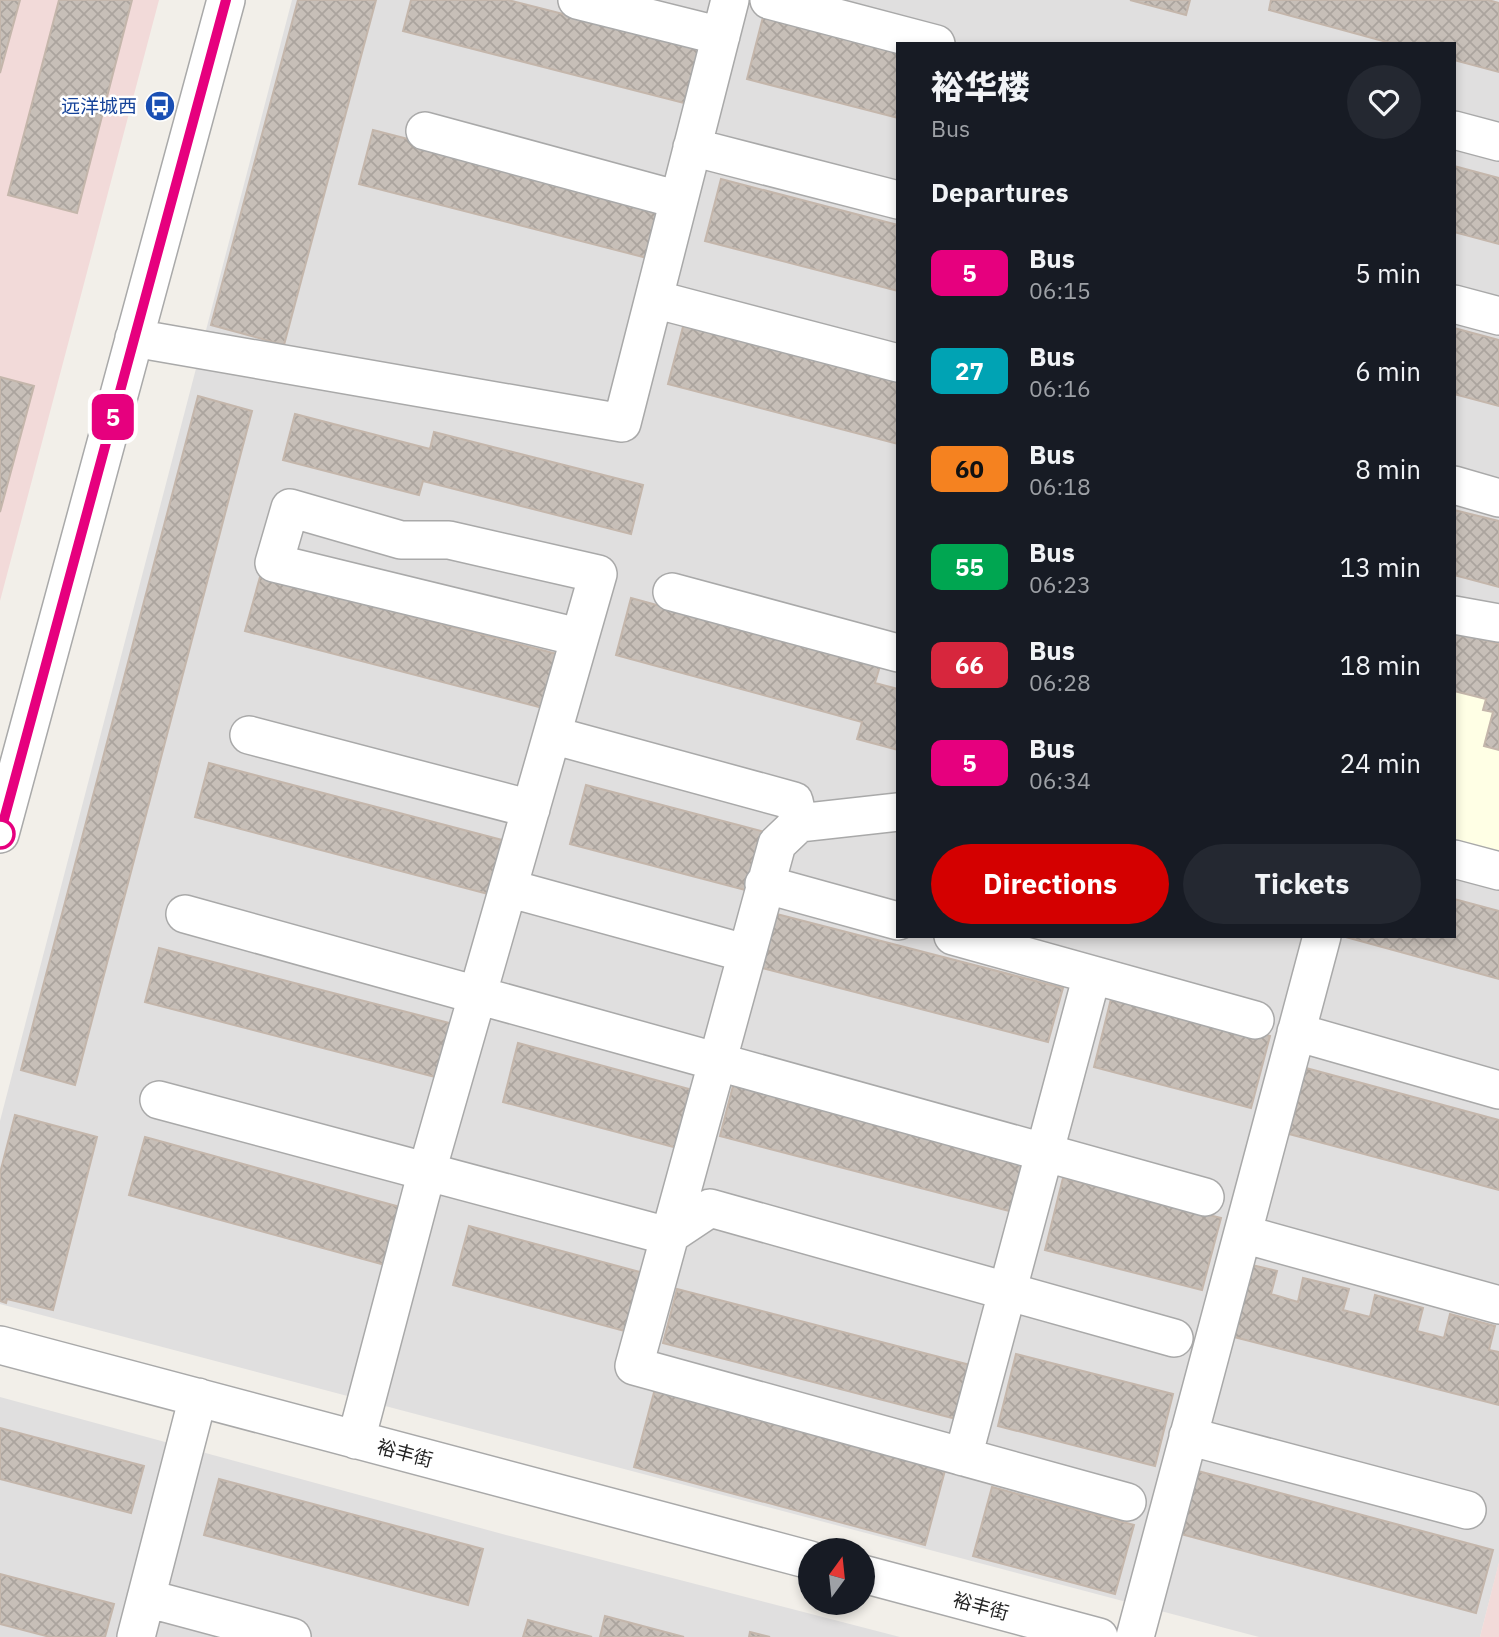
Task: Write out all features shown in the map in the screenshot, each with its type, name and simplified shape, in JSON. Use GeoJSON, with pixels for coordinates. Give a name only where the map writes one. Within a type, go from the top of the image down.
{"type":"FeatureCollection","features":[{"type":"Feature","properties":{"kind":"street"},"geometry":{"type":"LineString","coordinates":[[0,834],[6,792],[226,0]]}},
{"type":"Feature","properties":{"kind":"street"},"geometry":{"type":"LineString","coordinates":[[577,0],[721,36]]}},
{"type":"Feature","properties":{"kind":"street"},"geometry":{"type":"LineString","coordinates":[[134,338],[622,423],[730,0]]}},
{"type":"Feature","properties":{"kind":"street"},"geometry":{"type":"LineString","coordinates":[[769,0],[928,42]]}},
{"type":"Feature","properties":{"kind":"street"},"geometry":{"type":"LineString","coordinates":[[425,131],[679,200]]}},
{"type":"Feature","properties":{"kind":"street"},"geometry":{"type":"LineString","coordinates":[[1456,131],[1499,142]]}},
{"type":"Feature","properties":{"kind":"street"},"geometry":{"type":"LineString","coordinates":[[692,147],[896,199]]}},
{"type":"Feature","properties":{"kind":"street"},"geometry":{"type":"LineString","coordinates":[[654,299],[896,362]]}},
{"type":"Feature","properties":{"kind":"street"},"geometry":{"type":"LineString","coordinates":[[1456,305],[1499,316]]}},
{"type":"Feature","properties":{"kind":"street"},"geometry":{"type":"LineString","coordinates":[[1456,486],[1499,498]]}},
{"type":"Feature","properties":{"kind":"street"},"geometry":{"type":"LineString","coordinates":[[356,1440],[427,1171],[598,574],[449,540],[401,540],[290,508],[274,564],[578,637]]}},
{"type":"Feature","properties":{"kind":"street"},"geometry":{"type":"LineString","coordinates":[[673,592],[896,652]]}},
{"type":"Feature","properties":{"kind":"street"},"geometry":{"type":"LineString","coordinates":[[1456,615],[1499,623]]}},
{"type":"Feature","properties":{"kind":"street"},"geometry":{"type":"LineString","coordinates":[[249,735],[531,810]]}},
{"type":"Feature","properties":{"kind":"street"},"geometry":{"type":"LineString","coordinates":[[552,735],[794,801],[799,823]]}},
{"type":"Feature","properties":{"kind":"street"},"geometry":{"type":"LineString","coordinates":[[896,812],[799,823],[777,844],[634,1366],[1126,1502]]}},
{"type":"Feature","properties":{"kind":"street"},"geometry":{"type":"LineString","coordinates":[[1456,860],[1499,871]]}},
{"type":"Feature","properties":{"kind":"street"},"geometry":{"type":"LineString","coordinates":[[764,884],[896,920]]}},
{"type":"Feature","properties":{"kind":"street"},"geometry":{"type":"LineString","coordinates":[[508,888],[745,953]]}},
{"type":"Feature","properties":{"kind":"street"},"geometry":{"type":"LineString","coordinates":[[185,914],[1205,1197]]}},
{"type":"Feature","properties":{"kind":"street"},"geometry":{"type":"LineString","coordinates":[[960,938],[1255,1020]]}},
{"type":"Feature","properties":{"kind":"street"},"geometry":{"type":"LineString","coordinates":[[1135,1637],[1321,938]]}},
{"type":"Feature","properties":{"kind":"street"},"geometry":{"type":"LineString","coordinates":[[963,1457],[1092,975]]}},
{"type":"Feature","properties":{"kind":"street"},"geometry":{"type":"LineString","coordinates":[[1296,1032],[1499,1090]]}},
{"type":"Feature","properties":{"kind":"street"},"geometry":{"type":"LineString","coordinates":[[159,1100],[668,1236],[710,1208],[1174,1338]]}},
{"type":"Feature","properties":{"kind":"street"},"geometry":{"type":"LineString","coordinates":[[1242,1234],[1499,1305]]}},
{"type":"Feature","properties":{"kind":"street","name":"裕丰街"},"geometry":{"type":"LineString","coordinates":[[0,1345],[798,1557]]}},
{"type":"Feature","properties":{"kind":"street"},"geometry":{"type":"LineString","coordinates":[[136,1637],[198,1397]]}},
{"type":"Feature","properties":{"kind":"street"},"geometry":{"type":"LineString","coordinates":[[1188,1436],[1467,1510]]}},
{"type":"Feature","properties":{"kind":"street","name":"裕丰街"},"geometry":{"type":"LineString","coordinates":[[875,1577],[1099,1637]]}},
{"type":"Feature","properties":{"kind":"street"},"geometry":{"type":"LineString","coordinates":[[146,1598],[292,1637]]}},
{"type":"Feature","properties":{"kind":"shaded area"},"geometry":{"type":"Polygon","coordinates":[[[0,0],[159,0],[0,601],[0,0]]]}},
{"type":"Feature","properties":{"kind":"shaded area"},"geometry":{"type":"Polygon","coordinates":[[[292,0],[1499,0],[1499,1563],[1480,1637],[1259,1637],[0,1304],[0,1121],[292,0]]]}},
{"type":"Feature","properties":{"kind":"shaded area"},"geometry":{"type":"Polygon","coordinates":[[[1456,624],[1499,635],[1499,852],[1456,840],[1456,624]]]}},
{"type":"Feature","properties":{"kind":"shaded area"},"geometry":{"type":"Polygon","coordinates":[[[0,1397],[506,1535],[798,1611],[798,1615],[815,1615],[900,1637],[0,1637],[0,1397]]]}},
{"type":"Feature","properties":{"kind":"shaded area"},"geometry":{"type":"Polygon","coordinates":[[[1499,1562],[1499,1637],[1480,1637],[1499,1562]]]}},
{"type":"Feature","properties":{"kind":"building"},"geometry":{"type":"Polygon","coordinates":[[[0,0],[20,0],[0,73],[0,0]]]}},
{"type":"Feature","properties":{"kind":"building"},"geometry":{"type":"Polygon","coordinates":[[[59,0],[132,0],[77,213],[8,195],[59,0]]]}},
{"type":"Feature","properties":{"kind":"building"},"geometry":{"type":"Polygon","coordinates":[[[298,0],[376,0],[284,345],[211,325],[298,0]]]}},
{"type":"Feature","properties":{"kind":"building"},"geometry":{"type":"Polygon","coordinates":[[[411,0],[508,0],[705,50],[692,105],[403,31],[411,0]]]}},
{"type":"Feature","properties":{"kind":"building"},"geometry":{"type":"Polygon","coordinates":[[[1130,0],[1190,0],[1186,15],[1130,0]]]}},
{"type":"Feature","properties":{"kind":"building"},"geometry":{"type":"Polygon","coordinates":[[[1271,0],[1488,0],[1499,3],[1499,72],[1456,61],[1456,42],[1387,42],[1269,10],[1271,0]]]}},
{"type":"Feature","properties":{"kind":"building"},"geometry":{"type":"Polygon","coordinates":[[[763,17],[896,51],[896,117],[747,79],[763,17]]]}},
{"type":"Feature","properties":{"kind":"building"},"geometry":{"type":"Polygon","coordinates":[[[373,130],[661,204],[647,258],[359,184],[373,130]]]}},
{"type":"Feature","properties":{"kind":"building"},"geometry":{"type":"Polygon","coordinates":[[[1456,167],[1499,178],[1499,244],[1456,233],[1456,167]]]}},
{"type":"Feature","properties":{"kind":"building"},"geometry":{"type":"Polygon","coordinates":[[[721,179],[896,224],[896,290],[705,241],[721,179]]]}},
{"type":"Feature","properties":{"kind":"building"},"geometry":{"type":"Polygon","coordinates":[[[684,323],[896,378],[896,443],[668,384],[684,323]]]}},
{"type":"Feature","properties":{"kind":"building"},"geometry":{"type":"Polygon","coordinates":[[[1456,329],[1499,340],[1499,406],[1456,395],[1456,329]]]}},
{"type":"Feature","properties":{"kind":"building"},"geometry":{"type":"Polygon","coordinates":[[[0,377],[34,386],[0,512],[0,377]]]}},
{"type":"Feature","properties":{"kind":"building"},"geometry":{"type":"Polygon","coordinates":[[[198,396],[252,411],[75,1085],[21,1070],[198,396]]]}},
{"type":"Feature","properties":{"kind":"building"},"geometry":{"type":"Polygon","coordinates":[[[295,414],[430,449],[434,432],[643,485],[631,534],[423,481],[419,495],[283,460],[295,414]]]}},
{"type":"Feature","properties":{"kind":"building"},"geometry":{"type":"Polygon","coordinates":[[[1456,510],[1499,521],[1499,587],[1456,576],[1456,510]]]}},
{"type":"Feature","properties":{"kind":"building"},"geometry":{"type":"Polygon","coordinates":[[[260,577],[557,654],[543,708],[245,631],[260,577]]]}},
{"type":"Feature","properties":{"kind":"building"},"geometry":{"type":"Polygon","coordinates":[[[631,598],[880,666],[875,683],[896,688],[896,749],[857,739],[862,722],[616,655],[631,598]]]}},
{"type":"Feature","properties":{"kind":"building"},"geometry":{"type":"Polygon","coordinates":[[[1456,633],[1499,644],[1499,750],[1484,746],[1493,712],[1483,710],[1486,699],[1456,692],[1456,633]]]}},
{"type":"Feature","properties":{"kind":"building"},"geometry":{"type":"Polygon","coordinates":[[[209,763],[506,841],[492,895],[195,817],[209,763]]]}},
{"type":"Feature","properties":{"kind":"building"},"geometry":{"type":"Polygon","coordinates":[[[586,785],[769,833],[753,892],[570,844],[586,785]]]}},
{"type":"Feature","properties":{"kind":"building"},"geometry":{"type":"Polygon","coordinates":[[[1456,900],[1499,911],[1499,979],[1349,938],[1456,938],[1456,900]]]}},
{"type":"Feature","properties":{"kind":"building"},"geometry":{"type":"Polygon","coordinates":[[[765,911],[1063,988],[1048,1042],[751,965],[765,911]]]}},
{"type":"Feature","properties":{"kind":"building"},"geometry":{"type":"Polygon","coordinates":[[[159,948],[457,1025],[443,1079],[145,1002],[159,948]]]}},
{"type":"Feature","properties":{"kind":"building"},"geometry":{"type":"Polygon","coordinates":[[[1112,995],[1270,1036],[1251,1108],[1094,1067],[1112,995]]]}},
{"type":"Feature","properties":{"kind":"building"},"geometry":{"type":"Polygon","coordinates":[[[518,1043],[700,1092],[685,1150],[503,1102],[518,1043]]]}},
{"type":"Feature","properties":{"kind":"building"},"geometry":{"type":"Polygon","coordinates":[[[1306,1068],[1499,1120],[1499,1190],[1289,1134],[1306,1068]]]}},
{"type":"Feature","properties":{"kind":"building"},"geometry":{"type":"Polygon","coordinates":[[[734,1082],[1031,1159],[1017,1213],[720,1136],[734,1082]]]}},
{"type":"Feature","properties":{"kind":"building"},"geometry":{"type":"Polygon","coordinates":[[[15,1115],[97,1137],[53,1310],[7,1299],[6,1303],[0,1301],[0,1173],[15,1115]]]}},
{"type":"Feature","properties":{"kind":"building"},"geometry":{"type":"Polygon","coordinates":[[[145,1137],[400,1207],[385,1265],[129,1195],[145,1137]]]}},
{"type":"Feature","properties":{"kind":"building"},"geometry":{"type":"Polygon","coordinates":[[[1063,1178],[1221,1218],[1202,1290],[1045,1250],[1063,1178]]]}},
{"type":"Feature","properties":{"kind":"building"},"geometry":{"type":"Polygon","coordinates":[[[469,1226],[651,1275],[636,1334],[453,1285],[469,1226]]]}},
{"type":"Feature","properties":{"kind":"building"},"geometry":{"type":"Polygon","coordinates":[[[1252,1265],[1277,1271],[1271,1294],[1298,1302],[1303,1278],[1349,1289],[1343,1310],[1370,1317],[1375,1295],[1423,1308],[1417,1331],[1444,1338],[1450,1314],[1495,1326],[1489,1350],[1499,1352],[1499,1405],[1234,1337],[1252,1265]]]}},
{"type":"Feature","properties":{"kind":"building"},"geometry":{"type":"Polygon","coordinates":[[[677,1289],[974,1366],[960,1420],[663,1343],[677,1289]]]}},
{"type":"Feature","properties":{"kind":"building"},"geometry":{"type":"Polygon","coordinates":[[[1016,1354],[1173,1394],[1155,1466],[998,1426],[1016,1354]]]}},
{"type":"Feature","properties":{"kind":"building"},"geometry":{"type":"Polygon","coordinates":[[[656,1385],[947,1463],[925,1545],[634,1467],[656,1385]]]}},
{"type":"Feature","properties":{"kind":"building"},"geometry":{"type":"Polygon","coordinates":[[[0,1428],[144,1466],[131,1513],[0,1479],[0,1428]]]}},
{"type":"Feature","properties":{"kind":"building"},"geometry":{"type":"Polygon","coordinates":[[[1198,1471],[1493,1550],[1476,1613],[1181,1534],[1198,1471]]]}},
{"type":"Feature","properties":{"kind":"building"},"geometry":{"type":"Polygon","coordinates":[[[219,1479],[483,1549],[468,1605],[204,1535],[219,1479]]]}},
{"type":"Feature","properties":{"kind":"building"},"geometry":{"type":"Polygon","coordinates":[[[992,1487],[1134,1525],[1115,1594],[973,1556],[992,1487]]]}},
{"type":"Feature","properties":{"kind":"building"},"geometry":{"type":"Polygon","coordinates":[[[0,1574],[114,1604],[105,1637],[50,1637],[0,1624],[0,1574]]]}},
{"type":"Feature","properties":{"kind":"building"},"geometry":{"type":"Polygon","coordinates":[[[605,1616],[684,1637],[600,1637],[605,1616]]]}},
{"type":"Feature","properties":{"kind":"building"},"geometry":{"type":"Polygon","coordinates":[[[528,1620],[592,1637],[523,1637],[528,1620]]]}},
{"type":"Feature","properties":{"kind":"building"},"geometry":{"type":"Polygon","coordinates":[[[750,1632],[770,1637],[749,1637],[750,1632]]]}},
{"type":"Feature","properties":{"kind":"bus line","name":"5"},"geometry":{"type":"LineString","coordinates":[[0,834],[226,0]]}},
{"type":"Feature","properties":{"kind":"place","name":"远洋城西"},"geometry":{"type":"Point","coordinates":[160,106]}}]}
